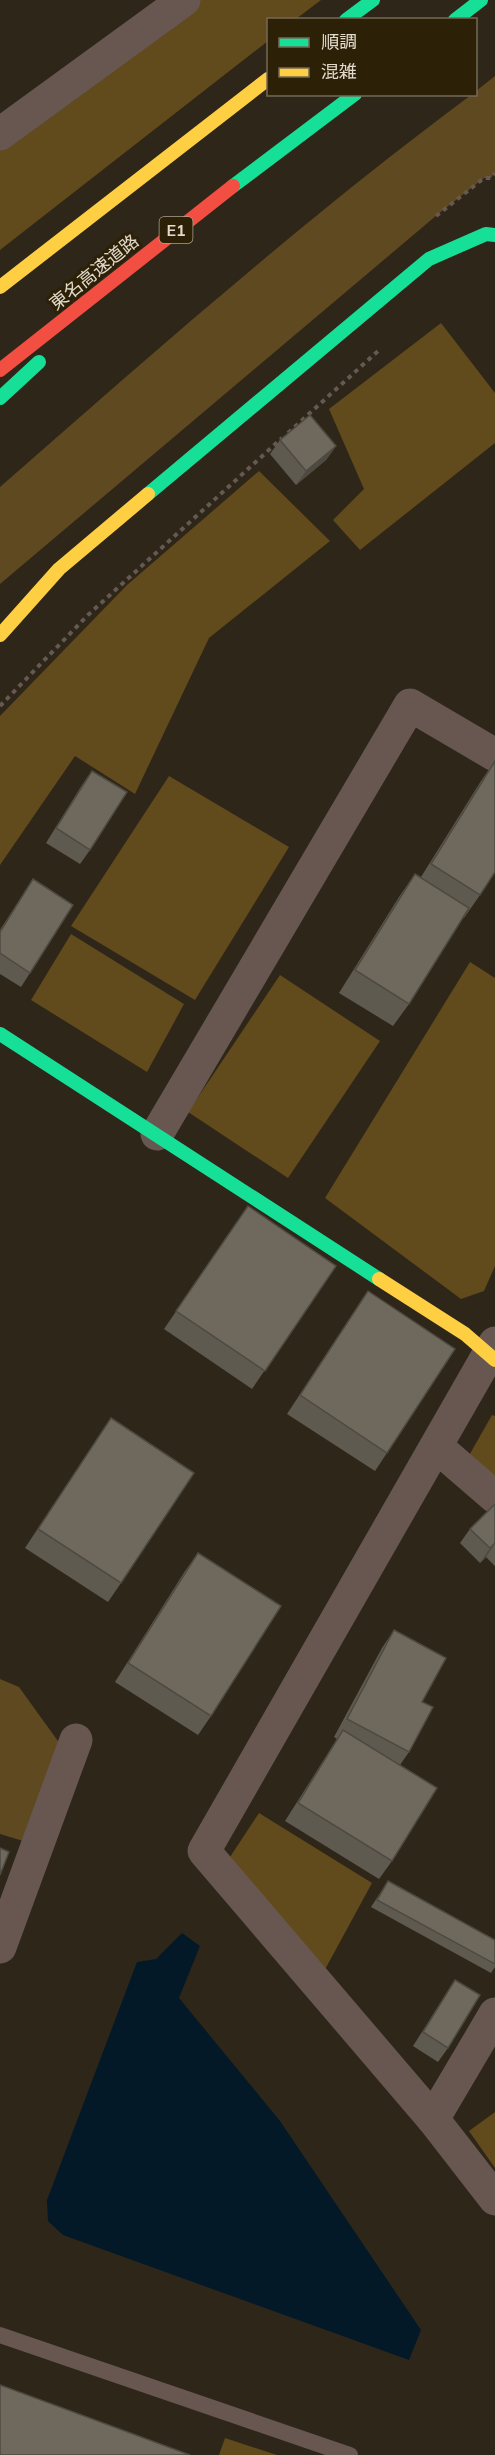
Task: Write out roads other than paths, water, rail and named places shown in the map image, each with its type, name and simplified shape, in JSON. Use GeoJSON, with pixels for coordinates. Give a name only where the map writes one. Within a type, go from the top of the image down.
{"type":"FeatureCollection","features":[{"type":"Feature","properties":{"kind":"main road"},"geometry":{"type":"LineString","coordinates":[[349,18],[373,0]]}},
{"type":"Feature","properties":{"kind":"main road"},"geometry":{"type":"LineString","coordinates":[[458,18],[482,0]]}},
{"type":"Feature","properties":{"kind":"main road"},"geometry":{"type":"LineString","coordinates":[[0,287],[267,80]]}},
{"type":"Feature","properties":{"kind":"main road","name":"東名高速道路"},"geometry":{"type":"LineString","coordinates":[[0,370],[200,211],[352,96]]}},
{"type":"Feature","properties":{"kind":"main road"},"geometry":{"type":"LineString","coordinates":[[67,336],[200,211]]}},
{"type":"Feature","properties":{"kind":"main road"},"geometry":{"type":"LineString","coordinates":[[0,635],[59,569],[429,259],[486,234],[495,235]]}},
{"type":"Feature","properties":{"kind":"main road"},"geometry":{"type":"LineString","coordinates":[[0,398],[50,352]]}},
{"type":"Feature","properties":{"kind":"main road"},"geometry":{"type":"LineString","coordinates":[[0,1034],[493,1353]]}},
{"type":"Feature","properties":{"kind":"street"},"geometry":{"type":"LineString","coordinates":[[0,135],[184,0]]}},
{"type":"Feature","properties":{"kind":"street"},"geometry":{"type":"LineString","coordinates":[[156,1134],[410,705],[495,755]]}},
{"type":"Feature","properties":{"kind":"street"},"geometry":{"type":"LineString","coordinates":[[493,1353],[204,1851],[433,2119],[495,2199]]}},
{"type":"Feature","properties":{"kind":"street"},"geometry":{"type":"LineString","coordinates":[[437,1448],[495,1497]]}},
{"type":"Feature","properties":{"kind":"street"},"geometry":{"type":"LineString","coordinates":[[0,1947],[76,1740]]}},
{"type":"Feature","properties":{"kind":"street"},"geometry":{"type":"LineString","coordinates":[[433,2119],[495,2014]]}},
{"type":"Feature","properties":{"kind":"lane"},"geometry":{"type":"LineString","coordinates":[[0,2336],[350,2455]]}},
{"type":"Feature","properties":{"kind":"water"},"geometry":{"type":"Polygon","coordinates":[[[182,1933],[200,1946],[179,1998],[280,2121],[421,2330],[409,2360],[63,2235],[48,2221],[47,2200],[137,1962],[156,1959],[182,1933]]]}}]}
